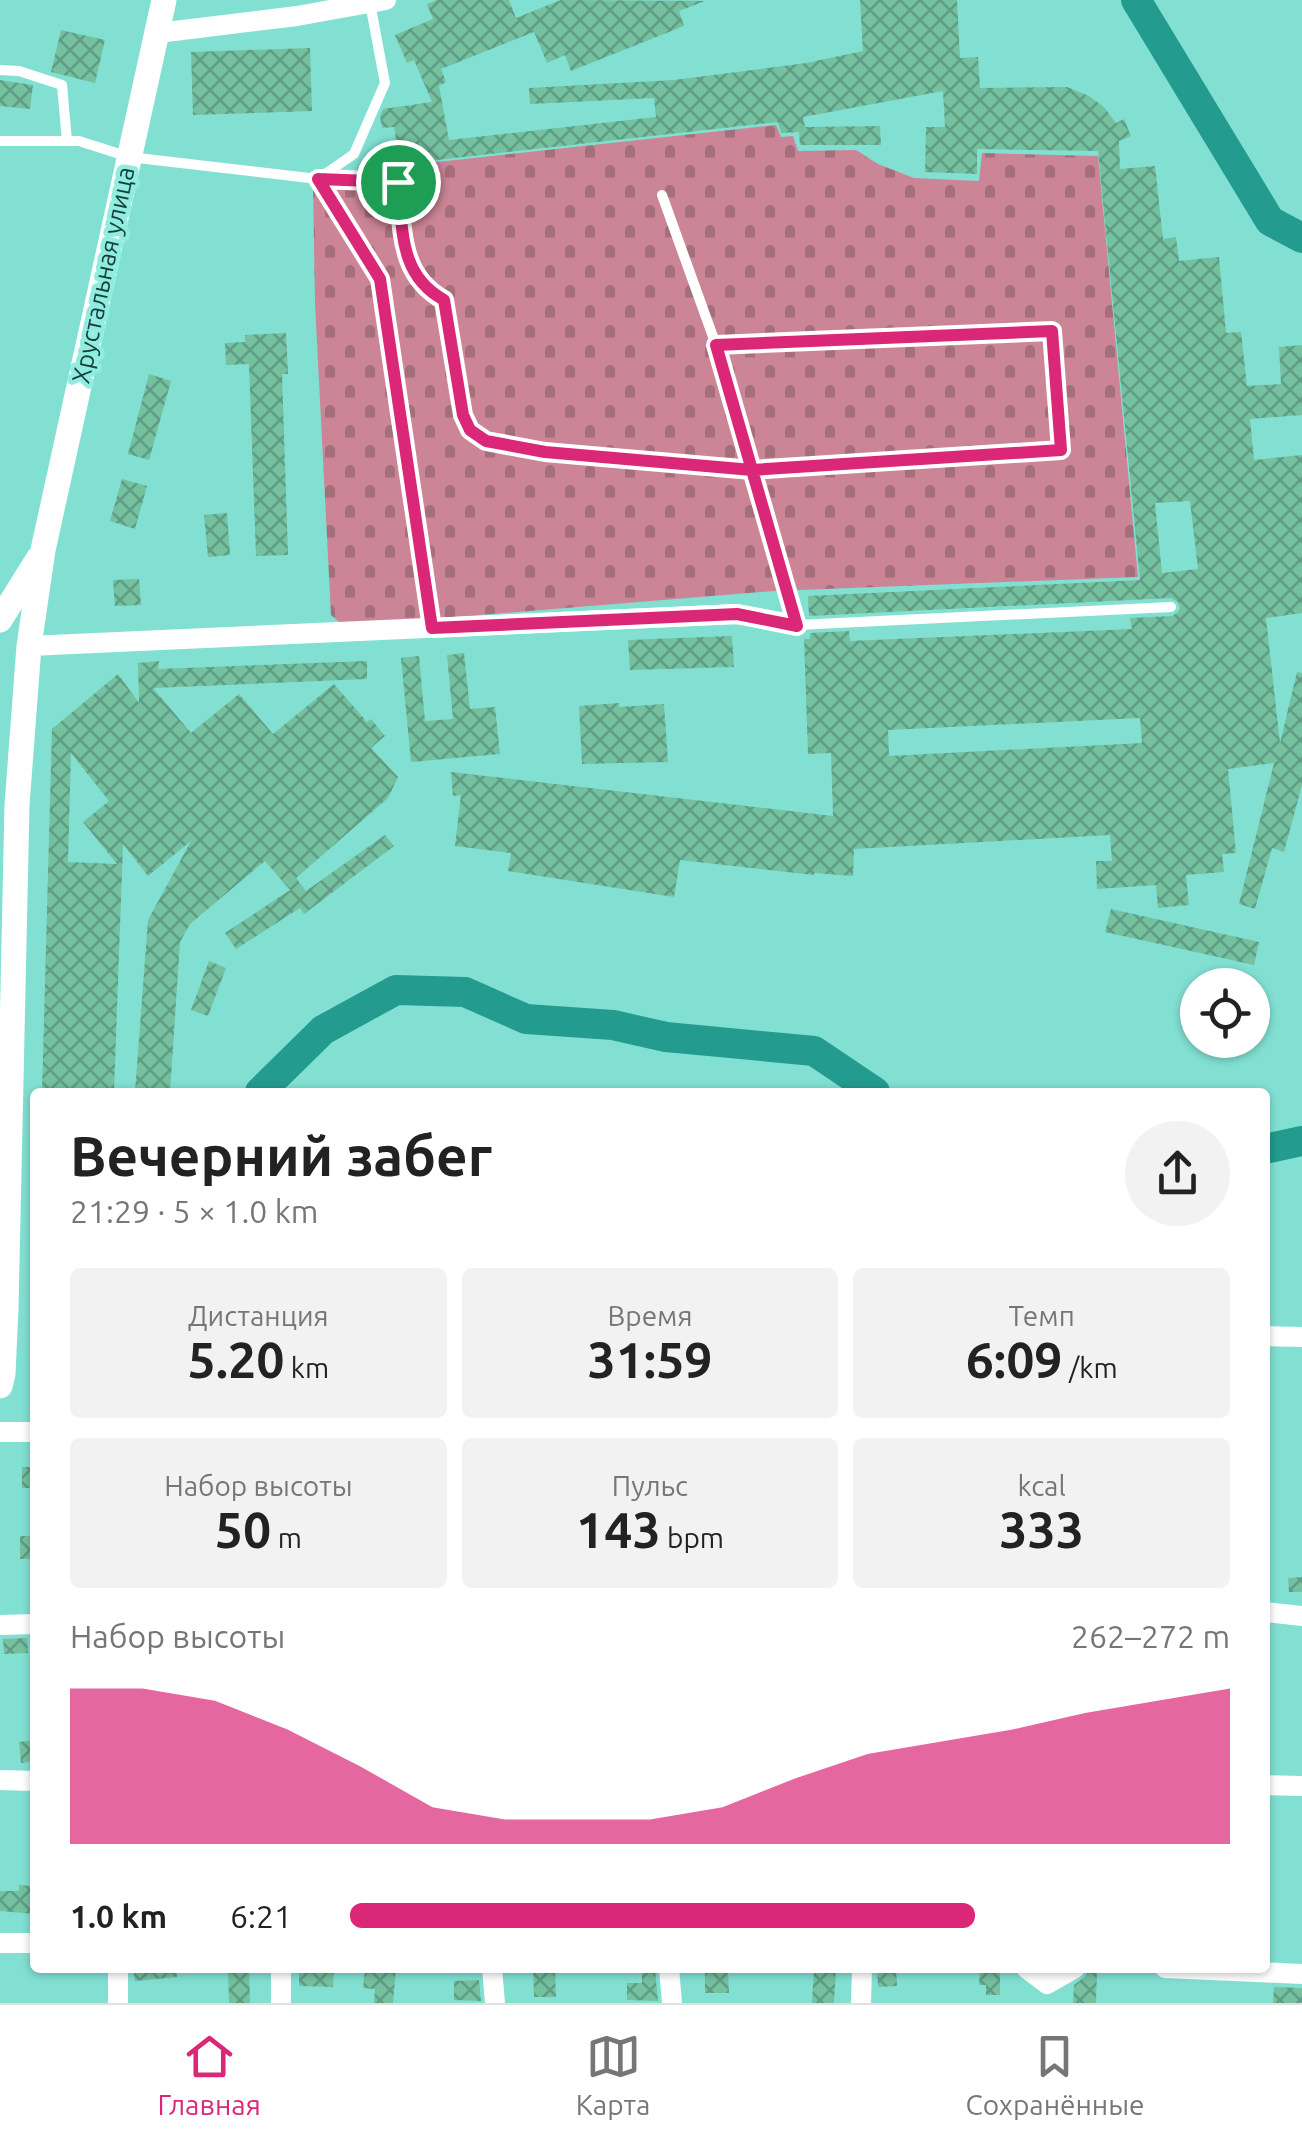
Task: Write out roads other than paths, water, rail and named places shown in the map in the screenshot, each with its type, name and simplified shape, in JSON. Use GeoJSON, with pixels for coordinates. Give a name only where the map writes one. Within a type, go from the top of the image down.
{"type":"FeatureCollection","features":[{"type":"Feature","properties":{"kind":"street","name":"Хрустальная улица"},"geometry":{"type":"LineString","coordinates":[[0,1386],[6,1308],[18,804],[29,646],[43,550],[164,0]]}},
{"type":"Feature","properties":{"kind":"street"},"geometry":{"type":"LineString","coordinates":[[158,33],[297,16],[378,1]]}},
{"type":"Feature","properties":{"kind":"street","name":"Хрустальная улица"},"geometry":{"type":"LineString","coordinates":[[0,620],[43,550]]}},
{"type":"Feature","properties":{"kind":"street"},"geometry":{"type":"LineString","coordinates":[[29,646],[737,614],[797,626]]}},
{"type":"Feature","properties":{"kind":"street"},"geometry":{"type":"LineString","coordinates":[[1270,1336],[1302,1337]]}},
{"type":"Feature","properties":{"kind":"street"},"geometry":{"type":"LineString","coordinates":[[0,1432],[30,1432]]}},
{"type":"Feature","properties":{"kind":"street"},"geometry":{"type":"LineString","coordinates":[[1270,1613],[1302,1616]]}},
{"type":"Feature","properties":{"kind":"street"},"geometry":{"type":"LineString","coordinates":[[0,1625],[30,1624]]}},
{"type":"Feature","properties":{"kind":"street"},"geometry":{"type":"LineString","coordinates":[[0,1780],[30,1780]]}},
{"type":"Feature","properties":{"kind":"street"},"geometry":{"type":"LineString","coordinates":[[1270,1786],[1302,1786]]}},
{"type":"Feature","properties":{"kind":"street"},"geometry":{"type":"LineString","coordinates":[[0,1943],[30,1943]]}},
{"type":"Feature","properties":{"kind":"street"},"geometry":{"type":"LineString","coordinates":[[118,1973],[118,2003]]}},
{"type":"Feature","properties":{"kind":"street"},"geometry":{"type":"LineString","coordinates":[[281,1973],[281,2003]]}},
{"type":"Feature","properties":{"kind":"street"},"geometry":{"type":"LineString","coordinates":[[492,1973],[495,2003]]}},
{"type":"Feature","properties":{"kind":"street"},"geometry":{"type":"LineString","coordinates":[[670,1973],[672,2003]]}},
{"type":"Feature","properties":{"kind":"street"},"geometry":{"type":"LineString","coordinates":[[861,2003],[862,1973]]}},
{"type":"Feature","properties":{"kind":"street"},"geometry":{"type":"LineString","coordinates":[[1030,1973],[1047,1994],[1070,1973]]}},
{"type":"Feature","properties":{"kind":"street"},"geometry":{"type":"LineString","coordinates":[[1270,1973],[1302,1974]]}},
{"type":"Feature","properties":{"kind":"lane"},"geometry":{"type":"LineString","coordinates":[[318,179],[354,154],[385,83],[378,1]]}},
{"type":"Feature","properties":{"kind":"lane"},"geometry":{"type":"LineString","coordinates":[[0,70],[20,71],[62,85],[67,141]]}},
{"type":"Feature","properties":{"kind":"lane"},"geometry":{"type":"LineString","coordinates":[[0,141],[79,141],[129,157],[318,179],[398,182],[404,249],[413,272],[430,292],[444,300],[463,415],[470,430],[486,441],[545,452],[752,470],[1061,450],[1052,331],[716,345]]}},
{"type":"Feature","properties":{"kind":"lane"},"geometry":{"type":"LineString","coordinates":[[318,179],[380,279],[432,628]]}},
{"type":"Feature","properties":{"kind":"lane"},"geometry":{"type":"LineString","coordinates":[[662,195],[716,345],[797,626],[1170,607]]}},
{"type":"Feature","properties":{"kind":"waterway"},"geometry":{"type":"LineString","coordinates":[[1136,0],[1270,221],[1302,238]]}},
{"type":"Feature","properties":{"kind":"waterway"},"geometry":{"type":"LineString","coordinates":[[264,1088],[323,1030],[396,990],[465,992],[526,1019],[613,1025],[666,1037],[814,1051],[869,1088]]}},
{"type":"Feature","properties":{"kind":"waterway"},"geometry":{"type":"LineString","coordinates":[[1270,1148],[1302,1141]]}}]}
